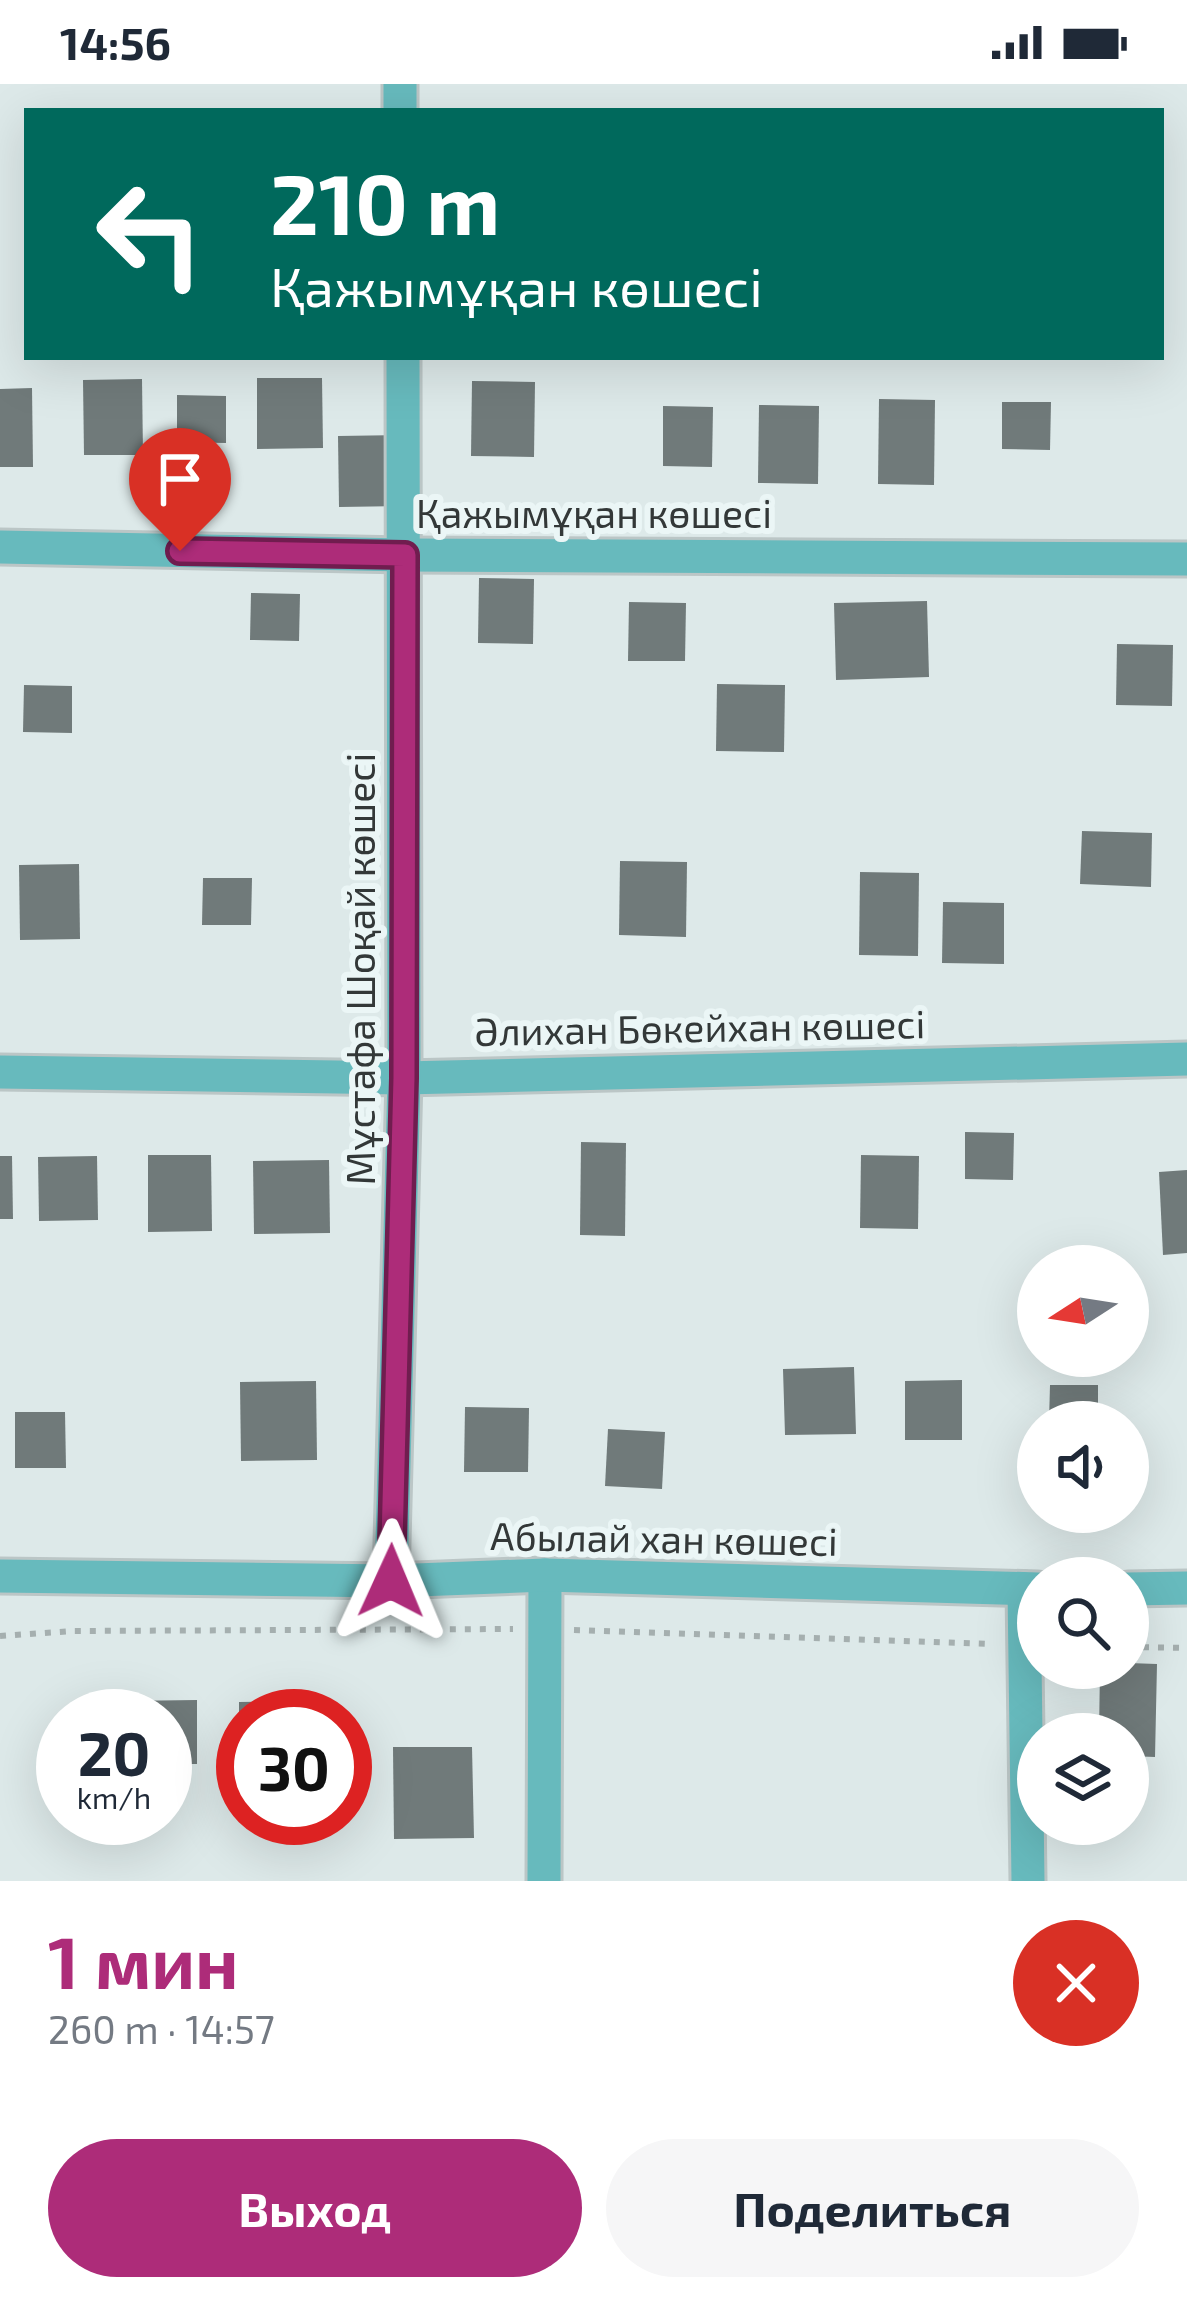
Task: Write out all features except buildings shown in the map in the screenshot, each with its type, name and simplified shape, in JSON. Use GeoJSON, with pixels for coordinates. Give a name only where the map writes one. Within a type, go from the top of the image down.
{"type":"FeatureCollection","features":[{"type":"Feature","properties":{"kind":"street","name":"Мұстафа Шоқай көшесі"},"geometry":{"type":"LineString","coordinates":[[391,1581],[404,1078],[403,360]]}},
{"type":"Feature","properties":{"kind":"street","name":"Қажымұқан көшесі"},"geometry":{"type":"LineString","coordinates":[[0,547],[405,555],[1187,559]]}},
{"type":"Feature","properties":{"kind":"street","name":"Әлихан Бөкейхан көшесі"},"geometry":{"type":"LineString","coordinates":[[0,1072],[404,1078],[1187,1058]]}},
{"type":"Feature","properties":{"kind":"street","name":"Абылай хан көшесі"},"geometry":{"type":"LineString","coordinates":[[0,1576],[391,1581],[545,1575],[1017,1589]]}},
{"type":"Feature","properties":{"kind":"street"},"geometry":{"type":"LineString","coordinates":[[544,1881],[545,1575]]}},
{"type":"Feature","properties":{"kind":"street"},"geometry":{"type":"LineString","coordinates":[[1149,1589],[1187,1588]]}},
{"type":"Feature","properties":{"kind":"street"},"geometry":{"type":"LineString","coordinates":[[1028,1881],[1030,1689]]}},
{"type":"Feature","properties":{"kind":"path"},"geometry":{"type":"LineString","coordinates":[[1149,1647],[1187,1648]]}},
{"type":"Feature","properties":{"kind":"route"},"geometry":{"type":"LineString","coordinates":[[180,551],[405,555],[404,1078],[391,1581]]}}]}
